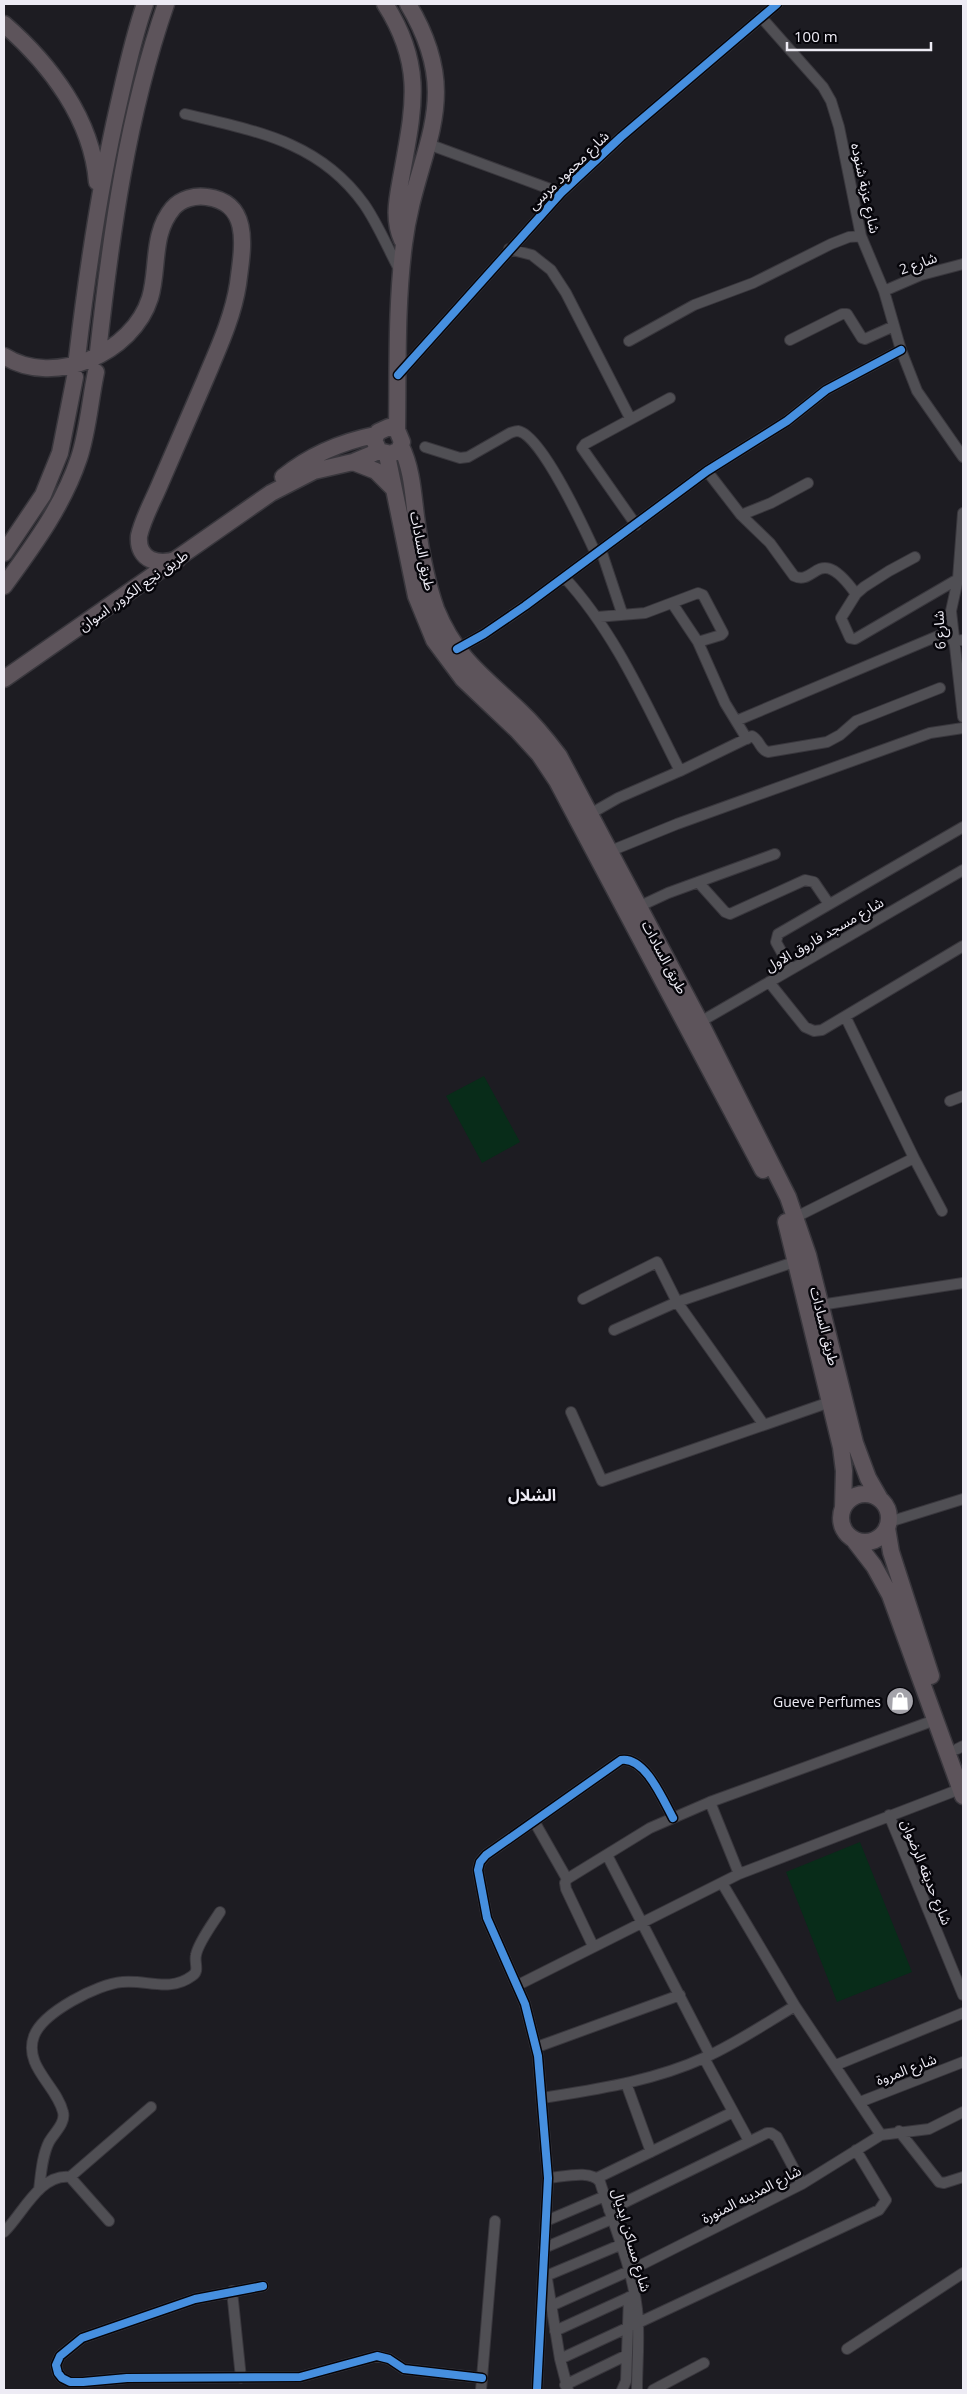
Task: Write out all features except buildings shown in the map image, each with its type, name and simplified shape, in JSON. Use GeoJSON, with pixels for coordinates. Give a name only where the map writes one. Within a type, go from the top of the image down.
{"type":"FeatureCollection","features":[{"type":"Feature","properties":{"kind":"main road"},"geometry":{"type":"LineString","coordinates":[[77,358],[98,199],[130,51],[145,4]]}},
{"type":"Feature","properties":{"kind":"main road"},"geometry":{"type":"LineString","coordinates":[[98,352],[114,218],[149,55],[166,4]]}},
{"type":"Feature","properties":{"kind":"main road"},"geometry":{"type":"LineString","coordinates":[[385,4],[405,42],[413,84],[413,112],[396,209],[397,228],[404,245]]}},
{"type":"Feature","properties":{"kind":"main road"},"geometry":{"type":"LineString","coordinates":[[388,444],[398,375],[398,307],[406,225],[436,109],[435,70],[428,44],[408,4]]}},
{"type":"Feature","properties":{"kind":"main road"},"geometry":{"type":"LineString","coordinates":[[4,24],[43,62],[75,112],[96,166],[98,199]]}},
{"type":"Feature","properties":{"kind":"main road"},"geometry":{"type":"LineString","coordinates":[[4,356],[29,366],[51,368],[85,361],[111,348],[127,334],[140,318],[150,299],[159,235],[166,218],[175,206],[187,199],[208,197],[228,205],[237,215],[242,229],[241,260],[236,293],[225,333],[138,536],[141,551],[151,561],[161,563],[178,559]]}},
{"type":"Feature","properties":{"kind":"main road"},"geometry":{"type":"LineString","coordinates":[[4,586],[38,540],[63,497],[79,457],[96,372]]}},
{"type":"Feature","properties":{"kind":"main road"},"geometry":{"type":"LineString","coordinates":[[4,554],[43,495],[60,453],[75,377]]}},
{"type":"Feature","properties":{"kind":"main road","name":"طريق نجع الكرور, اسوان"},"geometry":{"type":"LineString","coordinates":[[261,500],[279,480],[312,457],[343,443],[388,444]]}},
{"type":"Feature","properties":{"kind":"main road","name":"طريق نجع الكرور, اسوان"},"geometry":{"type":"LineString","coordinates":[[4,679],[261,500],[314,470],[353,462],[388,444]]}},
{"type":"Feature","properties":{"kind":"main road","name":"طريق السادات"},"geometry":{"type":"LineString","coordinates":[[388,444],[393,488],[416,596],[434,640],[463,679],[518,731],[539,754],[557,781],[771,1186],[786,1221],[843,1459],[843,1508]]}},
{"type":"Feature","properties":{"kind":"main road","name":"طريق السادات"},"geometry":{"type":"LineString","coordinates":[[388,444],[411,474],[420,546],[430,590],[446,630],[457,649],[479,675],[519,710],[540,732],[571,776],[608,852],[700,1022],[780,1178],[796,1217],[854,1443],[880,1500]]}},
{"type":"Feature","properties":{"kind":"main road"},"geometry":{"type":"LineString","coordinates":[[353,462],[376,471],[393,488]]}},
{"type":"Feature","properties":{"kind":"main road"},"geometry":{"type":"LineString","coordinates":[[962,1792],[890,1595],[874,1566],[842,1526],[843,1508],[856,1495],[869,1494],[880,1500],[887,1510],[893,1560],[960,1748],[963,1767]]}},
{"type":"Feature","properties":{"kind":"main road"},"geometry":{"type":"LineString","coordinates":[[854,1540],[873,1541],[888,1525]]}},
{"type":"Feature","properties":{"kind":"street","name":"شارع محمود مرسى"},"geometry":{"type":"LineString","coordinates":[[398,375],[509,248],[561,193],[621,137],[776,4]]}},
{"type":"Feature","properties":{"kind":"street","name":"شارع عزبة شنوده"},"geometry":{"type":"LineString","coordinates":[[761,18],[823,87],[831,101],[840,127],[861,236],[884,291],[901,350],[917,390],[963,457]]}},
{"type":"Feature","properties":{"kind":"street"},"geometry":{"type":"LineString","coordinates":[[185,114],[270,135],[298,147],[323,163],[346,182],[365,206],[401,272]]}},
{"type":"Feature","properties":{"kind":"street"},"geometry":{"type":"LineString","coordinates":[[428,144],[561,193]]}},
{"type":"Feature","properties":{"kind":"street"},"geometry":{"type":"LineString","coordinates":[[629,341],[694,305],[754,283],[831,244],[849,237],[861,236]]}},
{"type":"Feature","properties":{"kind":"street"},"geometry":{"type":"LineString","coordinates":[[509,248],[532,255],[551,270],[566,293],[630,418]]}},
{"type":"Feature","properties":{"kind":"street","name":"شارع 2"},"geometry":{"type":"LineString","coordinates":[[884,291],[922,275],[963,264]]}},
{"type":"Feature","properties":{"kind":"street"},"geometry":{"type":"LineString","coordinates":[[790,340],[842,314],[848,314],[862,338],[865,339],[894,326]]}},
{"type":"Feature","properties":{"kind":"street"},"geometry":{"type":"LineString","coordinates":[[457,649],[484,634],[707,472],[787,421],[826,390],[901,350]]}},
{"type":"Feature","properties":{"kind":"street"},"geometry":{"type":"LineString","coordinates":[[636,525],[582,448],[585,444],[630,418],[670,398]]}},
{"type":"Feature","properties":{"kind":"street"},"geometry":{"type":"LineString","coordinates":[[425,447],[460,458],[468,457],[510,432],[518,431],[526,435],[553,470],[571,501],[598,552],[622,613]]}},
{"type":"Feature","properties":{"kind":"street"},"geometry":{"type":"LineString","coordinates":[[707,472],[740,515],[770,543],[794,576],[803,577],[822,567],[829,567],[845,578],[856,594]]}},
{"type":"Feature","properties":{"kind":"street"},"geometry":{"type":"LineString","coordinates":[[740,515],[790,494],[808,483]]}},
{"type":"Feature","properties":{"kind":"street","name":"شارع 6"},"geometry":{"type":"LineString","coordinates":[[963,512],[961,559],[951,604],[963,717]]}},
{"type":"Feature","properties":{"kind":"street"},"geometry":{"type":"LineString","coordinates":[[915,557],[883,574],[856,594],[841,618],[850,638],[853,639],[958,579]]}},
{"type":"Feature","properties":{"kind":"street"},"geometry":{"type":"LineString","coordinates":[[564,577],[597,617],[620,655],[680,771]]}},
{"type":"Feature","properties":{"kind":"street"},"geometry":{"type":"LineString","coordinates":[[597,617],[622,613],[645,613],[694,593],[703,595],[723,633],[698,642]]}},
{"type":"Feature","properties":{"kind":"street"},"geometry":{"type":"LineString","coordinates":[[672,603],[698,642],[725,703],[748,739]]}},
{"type":"Feature","properties":{"kind":"street"},"geometry":{"type":"LineString","coordinates":[[736,721],[956,637]]}},
{"type":"Feature","properties":{"kind":"street"},"geometry":{"type":"LineString","coordinates":[[590,814],[618,798],[748,739],[754,737],[762,750],[768,752],[827,742],[840,735],[856,721],[940,688]]}},
{"type":"Feature","properties":{"kind":"street"},"geometry":{"type":"LineString","coordinates":[[608,852],[677,824],[930,732],[963,728]]}},
{"type":"Feature","properties":{"kind":"street"},"geometry":{"type":"LineString","coordinates":[[791,969],[776,942],[778,934],[963,827]]}},
{"type":"Feature","properties":{"kind":"street"},"geometry":{"type":"LineString","coordinates":[[638,907],[698,882],[775,854]]}},
{"type":"Feature","properties":{"kind":"street","name":"شارع مسجد فاروق الاول"},"geometry":{"type":"LineString","coordinates":[[700,1022],[963,870]]}},
{"type":"Feature","properties":{"kind":"street"},"geometry":{"type":"LineString","coordinates":[[698,882],[725,912],[730,914],[805,880],[814,882],[829,904]]}},
{"type":"Feature","properties":{"kind":"street"},"geometry":{"type":"LineString","coordinates":[[769,982],[799,1021],[809,1030],[822,1030],[846,1018],[963,946]]}},
{"type":"Feature","properties":{"kind":"street"},"geometry":{"type":"LineString","coordinates":[[846,1018],[942,1211]]}},
{"type":"Feature","properties":{"kind":"street"},"geometry":{"type":"LineString","coordinates":[[950,1101],[963,1096]]}},
{"type":"Feature","properties":{"kind":"street"},"geometry":{"type":"LineString","coordinates":[[796,1217],[914,1158]]}},
{"type":"Feature","properties":{"kind":"street"},"geometry":{"type":"LineString","coordinates":[[614,1330],[677,1302],[797,1261]]}},
{"type":"Feature","properties":{"kind":"street"},"geometry":{"type":"LineString","coordinates":[[583,1299],[657,1262],[677,1302],[764,1425]]}},
{"type":"Feature","properties":{"kind":"street"},"geometry":{"type":"LineString","coordinates":[[820,1305],[963,1283]]}},
{"type":"Feature","properties":{"kind":"street"},"geometry":{"type":"LineString","coordinates":[[571,1412],[602,1481],[830,1402]]}},
{"type":"Feature","properties":{"kind":"street"},"geometry":{"type":"LineString","coordinates":[[888,1525],[963,1501]]}},
{"type":"Feature","properties":{"kind":"street"},"geometry":{"type":"LineString","coordinates":[[593,1946],[566,1889],[565,1883],[567,1880],[650,1828],[673,1818],[710,1802],[935,1720]]}},
{"type":"Feature","properties":{"kind":"street"},"geometry":{"type":"LineString","coordinates":[[537,2390],[548,2178],[537,2047],[518,1985],[487,1918],[478,1870],[480,1862],[486,1856],[621,1760],[628,1758],[636,1761],[646,1772],[673,1818]]}},
{"type":"Feature","properties":{"kind":"street"},"geometry":{"type":"LineString","coordinates":[[518,1985],[593,1946],[643,1924],[739,1874],[889,1815],[962,1792]]}},
{"type":"Feature","properties":{"kind":"street"},"geometry":{"type":"LineString","coordinates":[[710,1802],[739,1874]]}},
{"type":"Feature","properties":{"kind":"street","name":"شارع حديقه الرضوان"},"geometry":{"type":"LineString","coordinates":[[889,1815],[963,1995]]}},
{"type":"Feature","properties":{"kind":"street"},"geometry":{"type":"LineString","coordinates":[[534,1821],[567,1880]]}},
{"type":"Feature","properties":{"kind":"street"},"geometry":{"type":"LineString","coordinates":[[607,1855],[680,1995],[733,2112],[749,2142]]}},
{"type":"Feature","properties":{"kind":"street"},"geometry":{"type":"LineString","coordinates":[[722,1883],[795,2006],[881,2135]]}},
{"type":"Feature","properties":{"kind":"street"},"geometry":{"type":"LineString","coordinates":[[39,2190],[46,2150],[61,2124],[63,2113],[32,2057],[34,2036],[40,2026],[60,2008],[115,1983],[132,1982],[165,1986],[193,1976],[197,1970],[196,1954],[220,1912]]}},
{"type":"Feature","properties":{"kind":"street"},"geometry":{"type":"LineString","coordinates":[[953,1970],[963,1966]]}},
{"type":"Feature","properties":{"kind":"street"},"geometry":{"type":"LineString","coordinates":[[537,2047],[680,1995]]}},
{"type":"Feature","properties":{"kind":"street"},"geometry":{"type":"LineString","coordinates":[[542,2098],[626,2083],[680,2067],[707,2056],[795,2006]]}},
{"type":"Feature","properties":{"kind":"street"},"geometry":{"type":"LineString","coordinates":[[836,2065],[963,2014]]}},
{"type":"Feature","properties":{"kind":"street","name":"شارع المروة"},"geometry":{"type":"LineString","coordinates":[[860,2102],[963,2062]]}},
{"type":"Feature","properties":{"kind":"street"},"geometry":{"type":"LineString","coordinates":[[626,2083],[651,2152]]}},
{"type":"Feature","properties":{"kind":"street"},"geometry":{"type":"LineString","coordinates":[[70,2177],[152,2107]]}},
{"type":"Feature","properties":{"kind":"street"},"geometry":{"type":"LineString","coordinates":[[597,2178],[733,2112]]}},
{"type":"Feature","properties":{"kind":"street","name":"شارع المدينه المنورة"},"geometry":{"type":"LineString","coordinates":[[551,2306],[629,2271],[802,2184],[881,2135],[899,2131],[929,2129],[963,2112]]}},
{"type":"Feature","properties":{"kind":"street"},"geometry":{"type":"LineString","coordinates":[[899,2131],[938,2182],[944,2183],[963,2177]]}},
{"type":"Feature","properties":{"kind":"street"},"geometry":{"type":"LineString","coordinates":[[544,2253],[611,2215],[767,2133],[774,2135],[802,2184]]}},
{"type":"Feature","properties":{"kind":"street"},"geometry":{"type":"LineString","coordinates":[[560,2359],[879,2210],[886,2200],[856,2150]]}},
{"type":"Feature","properties":{"kind":"street","name":"شارع مساكن ايديال"},"geometry":{"type":"LineString","coordinates":[[548,2178],[589,2174],[597,2178],[605,2196],[629,2271],[637,2390]]}},
{"type":"Feature","properties":{"kind":"street"},"geometry":{"type":"LineString","coordinates":[[4,2232],[39,2190],[55,2178],[62,2176],[70,2177],[109,2221]]}},
{"type":"Feature","properties":{"kind":"street"},"geometry":{"type":"LineString","coordinates":[[546,2221],[605,2196]]}},
{"type":"Feature","properties":{"kind":"street"},"geometry":{"type":"LineString","coordinates":[[481,2390],[495,2221]]}},
{"type":"Feature","properties":{"kind":"street"},"geometry":{"type":"LineString","coordinates":[[546,2276],[620,2245]]}},
{"type":"Feature","properties":{"kind":"street"},"geometry":{"type":"LineString","coordinates":[[544,2253],[546,2276],[566,2388],[627,2355]]}},
{"type":"Feature","properties":{"kind":"street"},"geometry":{"type":"LineString","coordinates":[[848,2349],[963,2273]]}},
{"type":"Feature","properties":{"kind":"street"},"geometry":{"type":"LineString","coordinates":[[264,2286],[195,2298],[82,2338],[60,2356],[56,2365],[58,2373],[62,2378],[70,2382],[127,2378],[300,2377],[377,2356],[389,2359],[404,2369],[482,2378]]}},
{"type":"Feature","properties":{"kind":"street"},"geometry":{"type":"LineString","coordinates":[[232,2291],[241,2378]]}},
{"type":"Feature","properties":{"kind":"street"},"geometry":{"type":"LineString","coordinates":[[555,2331],[632,2296]]}},
{"type":"Feature","properties":{"kind":"street"},"geometry":{"type":"LineString","coordinates":[[622,2390],[626,2381],[627,2355],[633,2325]]}},
{"type":"Feature","properties":{"kind":"street"},"geometry":{"type":"LineString","coordinates":[[653,2390],[704,2364]]}},
{"type":"Feature","properties":{"kind":"green space"},"geometry":{"type":"Polygon","coordinates":[[[484,1076],[520,1142],[482,1163],[446,1096],[484,1076]]]}},
{"type":"Feature","properties":{"kind":"green space"},"geometry":{"type":"Polygon","coordinates":[[[860,1842],[912,1972],[837,2002],[786,1872],[860,1842]]]}},
{"type":"Feature","properties":{"kind":"cycle path"},"geometry":{"type":"LineString","coordinates":[[398,375],[561,193],[621,137],[777,4]]}},
{"type":"Feature","properties":{"kind":"cycle path"},"geometry":{"type":"LineString","coordinates":[[457,649],[484,634],[525,606],[707,471],[787,421],[826,390],[901,350]]}},
{"type":"Feature","properties":{"kind":"cycle path"},"geometry":{"type":"LineString","coordinates":[[537,2390],[548,2178],[538,2056],[525,2004],[487,1918],[478,1870],[480,1862],[486,1855],[621,1760],[630,1761],[638,1765],[645,1772],[673,1818]]}},
{"type":"Feature","properties":{"kind":"cycle path"},"geometry":{"type":"LineString","coordinates":[[263,2286],[195,2299],[82,2338],[60,2356],[56,2365],[58,2373],[62,2378],[70,2382],[127,2378],[300,2377],[377,2356],[389,2359],[404,2369],[482,2378]]}},
{"type":"Feature","properties":{"kind":"place","name":"Gueve Perfumes"},"geometry":{"type":"Point","coordinates":[900,1701]}},
{"type":"Feature","properties":{"kind":"district","name":"الشلال"},"geometry":{"type":"Point","coordinates":[532,1495]}}]}
